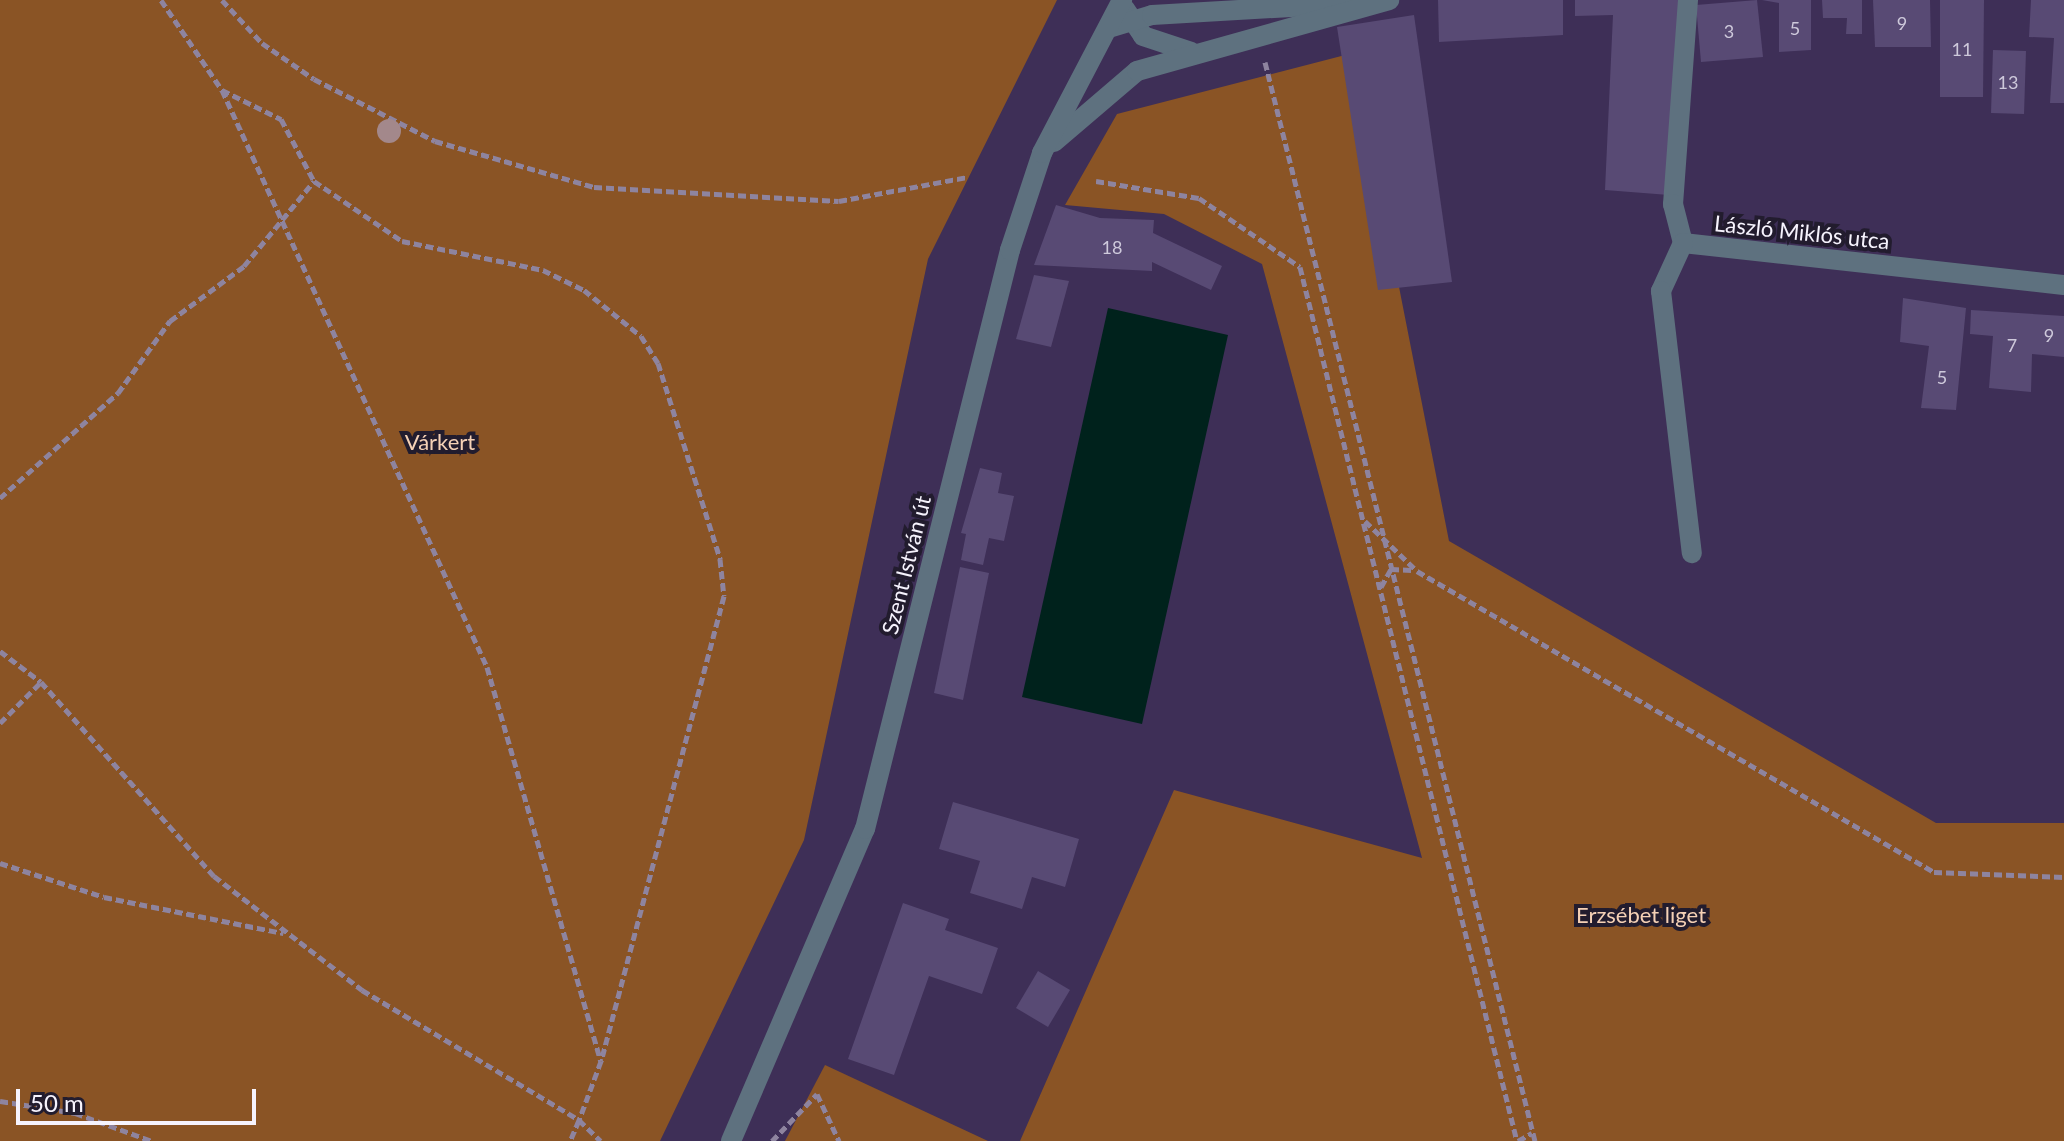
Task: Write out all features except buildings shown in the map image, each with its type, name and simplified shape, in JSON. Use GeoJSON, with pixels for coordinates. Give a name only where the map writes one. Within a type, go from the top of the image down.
{"type":"FeatureCollection","features":[{"type":"Feature","properties":{"kind":"street"},"geometry":{"type":"LineString","coordinates":[[1223,0],[1252,15]]}},
{"type":"Feature","properties":{"kind":"street"},"geometry":{"type":"LineString","coordinates":[[1124,7],[1252,15],[1386,0]]}},
{"type":"Feature","properties":{"kind":"street"},"geometry":{"type":"LineString","coordinates":[[1042,153],[1137,71],[1259,39],[1386,0]]}},
{"type":"Feature","properties":{"kind":"street","name":"László Miklós utca"},"geometry":{"type":"LineString","coordinates":[[1688,0],[1673,215],[1683,243],[2064,285]]}},
{"type":"Feature","properties":{"kind":"street"},"geometry":{"type":"LineString","coordinates":[[1124,7],[1143,36],[1197,53]]}},
{"type":"Feature","properties":{"kind":"street","name":"Szent István út"},"geometry":{"type":"LineString","coordinates":[[731,1141],[865,829],[1010,250],[1042,153],[1109,28],[1124,7]]}},
{"type":"Feature","properties":{"kind":"street"},"geometry":{"type":"LineString","coordinates":[[1683,243],[1661,291],[1692,553]]}},
{"type":"Feature","properties":{"kind":"path"},"geometry":{"type":"LineString","coordinates":[[161,0],[222,90],[284,217],[487,667],[601,1061]]}},
{"type":"Feature","properties":{"kind":"path"},"geometry":{"type":"LineString","coordinates":[[222,0],[262,43],[314,79],[435,141],[594,187],[839,201],[967,177]]}},
{"type":"Feature","properties":{"kind":"path"},"geometry":{"type":"LineString","coordinates":[[1259,39],[1532,1141]]}},
{"type":"Feature","properties":{"kind":"path"},"geometry":{"type":"LineString","coordinates":[[222,90],[281,119],[314,181],[402,241],[543,270],[584,290],[641,336],[658,363],[720,559],[724,596],[601,1061],[570,1141]]}},
{"type":"Feature","properties":{"kind":"path"},"geometry":{"type":"LineString","coordinates":[[0,498],[118,393],[170,321],[244,266],[314,181]]}},
{"type":"Feature","properties":{"kind":"path"},"geometry":{"type":"LineString","coordinates":[[1096,181],[1199,198],[1300,267],[1518,1141],[1532,1133]]}},
{"type":"Feature","properties":{"kind":"path"},"geometry":{"type":"LineString","coordinates":[[1362,517],[1386,549],[1417,571],[1934,872],[2064,877]]}},
{"type":"Feature","properties":{"kind":"path"},"geometry":{"type":"LineString","coordinates":[[1380,589],[1391,569]]}},
{"type":"Feature","properties":{"kind":"path"},"geometry":{"type":"LineString","coordinates":[[1391,569],[1417,571]]}},
{"type":"Feature","properties":{"kind":"path"},"geometry":{"type":"LineString","coordinates":[[0,651],[41,682],[214,876],[284,933],[362,990],[579,1120],[601,1141]]}},
{"type":"Feature","properties":{"kind":"path"},"geometry":{"type":"LineString","coordinates":[[0,723],[41,682]]}},
{"type":"Feature","properties":{"kind":"path"},"geometry":{"type":"LineString","coordinates":[[0,863],[104,897],[284,933]]}},
{"type":"Feature","properties":{"kind":"path"},"geometry":{"type":"LineString","coordinates":[[772,1141],[817,1094],[839,1141]]}},
{"type":"Feature","properties":{"kind":"path"},"geometry":{"type":"LineString","coordinates":[[0,1101],[75,1113],[152,1141]]}},
{"type":"Feature","properties":{"kind":"green space","name":"Várkert"},"geometry":{"type":"Polygon","coordinates":[[[0,0],[1057,0],[928,259],[804,840],[660,1141],[0,1141],[0,0]]]}},
{"type":"Feature","properties":{"kind":"green space","name":"Erzsébet liget"},"geometry":{"type":"Polygon","coordinates":[[[1353,53],[1449,541],[1936,823],[2064,823],[2064,1141],[1020,1141],[1174,790],[1422,858],[1262,264],[1164,214],[1065,205],[1117,114],[1353,53]]]}},
{"type":"Feature","properties":{"kind":"green space"},"geometry":{"type":"Polygon","coordinates":[[[825,1065],[988,1141],[785,1141],[825,1065]]]}},
{"type":"Feature","properties":{"kind":"shaded area"},"geometry":{"type":"Polygon","coordinates":[[[1108,308],[1228,335],[1142,724],[1022,697],[1108,308]]]}}]}
